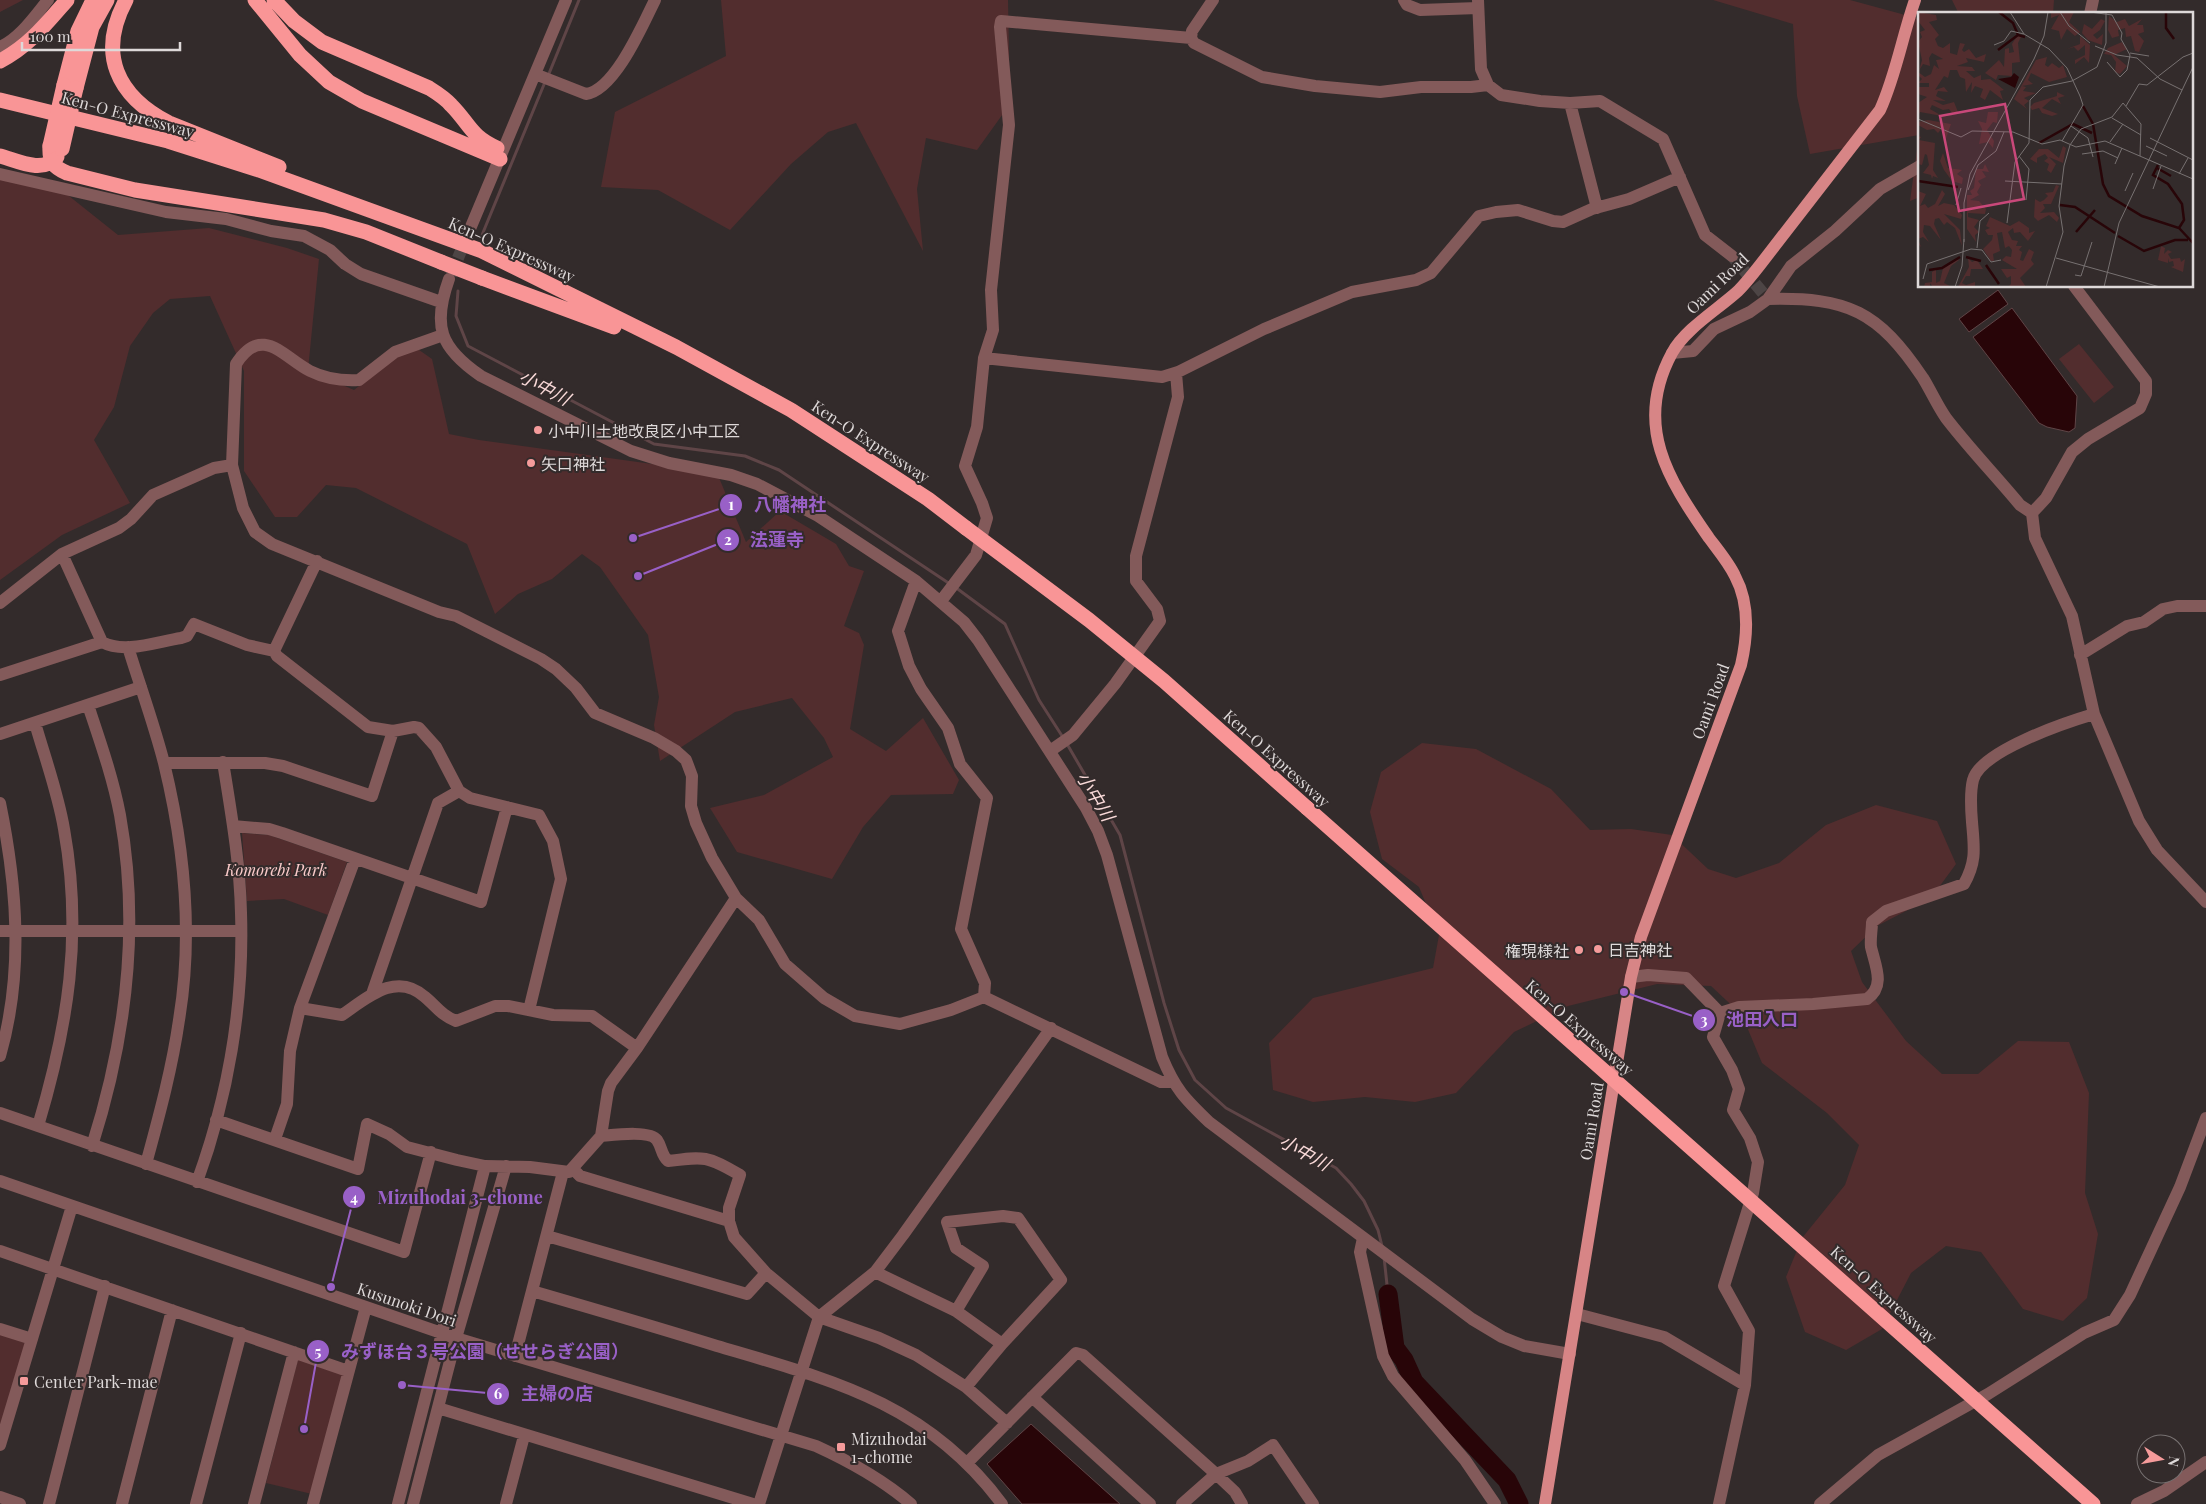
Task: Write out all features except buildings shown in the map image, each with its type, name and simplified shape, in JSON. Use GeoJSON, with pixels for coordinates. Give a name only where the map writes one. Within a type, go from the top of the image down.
{"type":"FeatureCollection","features":[{"type":"Feature","properties":{"kind":"highway"},"geometry":{"type":"LineString","coordinates":[[0,61],[16,53],[33,40],[67,0]]}},
{"type":"Feature","properties":{"kind":"highway"},"geometry":{"type":"LineString","coordinates":[[52,163],[70,86],[78,31],[93,0]]}},
{"type":"Feature","properties":{"kind":"highway"},"geometry":{"type":"LineString","coordinates":[[70,86],[92,27],[107,0]]}},
{"type":"Feature","properties":{"kind":"highway"},"geometry":{"type":"LineString","coordinates":[[126,0],[114,26],[113,57],[123,84],[132,96],[147,110],[169,123],[423,224],[482,251]]}},
{"type":"Feature","properties":{"kind":"highway"},"geometry":{"type":"LineString","coordinates":[[255,0],[300,55],[329,82],[362,101],[502,155]]}},
{"type":"Feature","properties":{"kind":"highway"},"geometry":{"type":"LineString","coordinates":[[274,0],[294,21],[322,42],[428,88],[442,97],[452,105],[476,136],[502,155]]}},
{"type":"Feature","properties":{"kind":"highway","name":"Ken-O Expressway"},"geometry":{"type":"LineString","coordinates":[[0,100],[168,141],[260,170],[482,251],[676,347],[791,410],[928,498],[1074,609],[1164,681],[2093,1504]]}},
{"type":"Feature","properties":{"kind":"highway","name":"Ken-O Expressway"},"geometry":{"type":"LineString","coordinates":[[0,107],[77,124],[165,148],[356,209],[478,259],[760,402],[966,528]]}},
{"type":"Feature","properties":{"kind":"highway"},"geometry":{"type":"LineString","coordinates":[[0,156],[38,166],[52,163]]}},
{"type":"Feature","properties":{"kind":"highway"},"geometry":{"type":"LineString","coordinates":[[52,163],[58,169],[67,173],[135,190],[324,220],[366,232],[614,327]]}},
{"type":"Feature","properties":{"kind":"main road","name":"Oami Road"},"geometry":{"type":"LineString","coordinates":[[1545,1504],[1631,977],[1644,928],[1741,665],[1747,640],[1745,608],[1735,575],[1671,480],[1657,442],[1654,421],[1656,396],[1672,353],[1685,335],[1739,289],[1760,265],[1880,110],[1889,90],[1905,27],[1915,0]]}},
{"type":"Feature","properties":{"kind":"street"},"geometry":{"type":"LineString","coordinates":[[0,47],[9,43],[48,0]]}},
{"type":"Feature","properties":{"kind":"street"},"geometry":{"type":"LineString","coordinates":[[470,229],[502,155],[543,77],[566,0]]}},
{"type":"Feature","properties":{"kind":"street"},"geometry":{"type":"LineString","coordinates":[[543,77],[586,94],[597,91],[616,73],[655,0]]}},
{"type":"Feature","properties":{"kind":"street"},"geometry":{"type":"LineString","coordinates":[[1213,0],[1192,31],[1191,38],[1194,43],[1262,77],[1315,86],[1380,92],[1421,86],[1471,87],[1488,84]]}},
{"type":"Feature","properties":{"kind":"street"},"geometry":{"type":"LineString","coordinates":[[1404,0],[1406,5],[1420,10],[1478,4],[1481,69],[1488,84],[1502,95],[1540,102],[1570,103],[1600,100],[1663,139],[1705,235],[1732,256]]}},
{"type":"Feature","properties":{"kind":"street"},"geometry":{"type":"LineString","coordinates":[[941,601],[976,555],[987,518],[964,466],[977,427],[984,358],[993,330],[991,290],[1009,125],[1001,21],[1191,38]]}},
{"type":"Feature","properties":{"kind":"street"},"geometry":{"type":"LineString","coordinates":[[1570,103],[1596,208]]}},
{"type":"Feature","properties":{"kind":"street"},"geometry":{"type":"LineString","coordinates":[[1672,353],[1693,351],[1714,329],[1750,312],[1768,299],[1791,266],[1835,231],[1880,188],[1918,167]]}},
{"type":"Feature","properties":{"kind":"street"},"geometry":{"type":"LineString","coordinates":[[0,174],[166,212],[226,219],[271,231],[304,236],[330,250],[345,264],[361,274],[441,302]]}},
{"type":"Feature","properties":{"kind":"street"},"geometry":{"type":"LineString","coordinates":[[984,358],[1162,376],[1176,372],[1264,330],[1352,292],[1416,280],[1431,273],[1478,216],[1518,210],[1553,222],[1563,222],[1596,208],[1629,200],[1680,177]]}},
{"type":"Feature","properties":{"kind":"street"},"geometry":{"type":"LineString","coordinates":[[449,279],[441,302],[440,325],[443,335],[451,351],[464,365],[480,376],[632,451],[669,463],[731,475],[757,484],[818,516],[916,582],[964,622],[978,640],[1050,751],[1086,808],[1098,831],[1107,855],[1162,1057],[1172,1082],[1187,1101],[1209,1122],[1472,1319],[1502,1338],[1524,1346],[1570,1354]]}},
{"type":"Feature","properties":{"kind":"street"},"geometry":{"type":"LineString","coordinates":[[2032,512],[2046,498],[2072,452],[2088,439],[2140,408],[2146,394],[2146,381],[2076,288]]}},
{"type":"Feature","properties":{"kind":"street"},"geometry":{"type":"LineString","coordinates":[[1768,299],[1817,299],[1845,305],[1865,315],[1884,329],[1901,347],[1924,380],[1946,417],[2020,505],[2032,512]]}},
{"type":"Feature","properties":{"kind":"street"},"geometry":{"type":"LineString","coordinates":[[443,335],[395,352],[359,380],[325,378],[308,370],[270,345],[258,345],[242,354],[236,364],[232,465],[243,508],[255,532],[272,544],[439,612],[456,616],[541,659],[563,676],[595,713],[628,725],[676,751],[686,760],[692,776],[691,806],[696,823],[712,858],[736,898],[760,920],[785,964],[824,998],[855,1016],[900,1024],[951,1010],[984,997],[1161,1082],[1172,1082]]}},
{"type":"Feature","properties":{"kind":"street"},"geometry":{"type":"LineString","coordinates":[[1050,751],[1073,735],[1114,684],[1160,621],[1157,609],[1136,581],[1136,556],[1178,397],[1176,372]]}},
{"type":"Feature","properties":{"kind":"street"},"geometry":{"type":"LineString","coordinates":[[0,603],[62,554],[119,528],[153,495],[214,468],[232,465]]}},
{"type":"Feature","properties":{"kind":"street"},"geometry":{"type":"LineString","coordinates":[[2032,512],[2035,538],[2072,616],[2094,714],[2139,821],[2157,850],[2206,902]]}},
{"type":"Feature","properties":{"kind":"street"},"geometry":{"type":"LineString","coordinates":[[62,554],[102,642],[109,646],[128,647],[187,636],[194,624],[247,645],[274,652],[368,727],[393,731],[414,727],[419,728],[436,747],[459,791],[470,798],[539,814],[553,841],[561,879],[529,1010]]}},
{"type":"Feature","properties":{"kind":"street"},"geometry":{"type":"LineString","coordinates":[[274,652],[317,561]]}},
{"type":"Feature","properties":{"kind":"street"},"geometry":{"type":"LineString","coordinates":[[916,582],[898,631],[909,666],[921,689],[948,728],[960,764],[987,798],[961,929],[985,982],[984,997]]}},
{"type":"Feature","properties":{"kind":"street"},"geometry":{"type":"LineString","coordinates":[[2080,656],[2127,626],[2144,622],[2164,609],[2177,606],[2206,606]]}},
{"type":"Feature","properties":{"kind":"street"},"geometry":{"type":"LineString","coordinates":[[0,674],[102,642]]}},
{"type":"Feature","properties":{"kind":"street"},"geometry":{"type":"LineString","coordinates":[[128,647],[164,763],[180,853],[185,932],[180,1019],[164,1100],[146,1164]]}},
{"type":"Feature","properties":{"kind":"street"},"geometry":{"type":"LineString","coordinates":[[0,734],[141,687]]}},
{"type":"Feature","properties":{"kind":"street"},"geometry":{"type":"LineString","coordinates":[[88,706],[119,813],[126,856],[130,932],[122,1022],[114,1067],[92,1146]]}},
{"type":"Feature","properties":{"kind":"street"},"geometry":{"type":"LineString","coordinates":[[1720,1013],[1739,1007],[1813,1004],[1866,999],[1872,995],[1877,987],[1878,973],[1871,944],[1872,922],[1886,911],[1964,884],[1972,869],[1975,850],[1972,820],[1973,778],[1988,760],[2011,747],[2058,726],[2094,714]]}},
{"type":"Feature","properties":{"kind":"street"},"geometry":{"type":"LineString","coordinates":[[35,723],[57,796],[64,830],[72,900],[73,931],[71,973],[61,1042],[38,1126]]}},
{"type":"Feature","properties":{"kind":"street"},"geometry":{"type":"LineString","coordinates":[[164,763],[265,763],[283,766],[372,796],[393,731]]}},
{"type":"Feature","properties":{"kind":"street"},"geometry":{"type":"LineString","coordinates":[[197,1182],[209,1149],[233,1042],[240,972],[241,931],[238,869],[223,762]]}},
{"type":"Feature","properties":{"kind":"street"},"geometry":{"type":"LineString","coordinates":[[372,994],[438,803],[459,791]]}},
{"type":"Feature","properties":{"kind":"street"},"geometry":{"type":"LineString","coordinates":[[0,803],[11,856],[16,931],[14,976],[0,1056]]}},
{"type":"Feature","properties":{"kind":"street"},"geometry":{"type":"LineString","coordinates":[[233,826],[269,829],[481,902],[507,807]]}},
{"type":"Feature","properties":{"kind":"street"},"geometry":{"type":"LineString","coordinates":[[275,1139],[287,1104],[290,1051],[300,1008],[355,859]]}},
{"type":"Feature","properties":{"kind":"street"},"geometry":{"type":"LineString","coordinates":[[515,1356],[547,1236],[568,1171],[602,1136],[608,1091],[612,1082],[637,1048],[736,898]]}},
{"type":"Feature","properties":{"kind":"street"},"geometry":{"type":"LineString","coordinates":[[0,931],[241,931]]}},
{"type":"Feature","properties":{"kind":"street"},"geometry":{"type":"LineString","coordinates":[[1631,977],[1648,975],[1686,978],[1720,1013]]}},
{"type":"Feature","properties":{"kind":"street"},"geometry":{"type":"LineString","coordinates":[[300,1008],[342,1015],[372,994],[392,985],[402,986],[423,995],[445,1016],[456,1021],[495,1006],[553,1015],[592,1016],[637,1048]]}},
{"type":"Feature","properties":{"kind":"street"},"geometry":{"type":"LineString","coordinates":[[1719,1504],[1744,1385],[1749,1331],[1724,1286],[1753,1193],[1758,1162],[1750,1138],[1733,1110],[1739,1089],[1735,1076],[1713,1037],[1720,1013]]}},
{"type":"Feature","properties":{"kind":"street"},"geometry":{"type":"LineString","coordinates":[[759,1504],[819,1317],[875,1272],[903,1236],[1051,1028]]}},
{"type":"Feature","properties":{"kind":"street"},"geometry":{"type":"LineString","coordinates":[[0,1113],[404,1252],[431,1152]]}},
{"type":"Feature","properties":{"kind":"street"},"geometry":{"type":"LineString","coordinates":[[1820,1504],[1878,1455],[1980,1398],[2084,1333],[2114,1320],[2130,1295],[2180,1187],[2206,1118]]}},
{"type":"Feature","properties":{"kind":"street"},"geometry":{"type":"LineString","coordinates":[[216,1120],[358,1169],[367,1124],[389,1134],[407,1147],[485,1166],[568,1171],[729,1221]]}},
{"type":"Feature","properties":{"kind":"street"},"geometry":{"type":"LineString","coordinates":[[602,1136],[641,1134],[651,1136],[657,1140],[662,1156],[668,1161],[696,1158],[715,1160],[740,1175],[729,1208],[729,1221],[734,1237],[766,1273],[819,1317],[879,1338],[916,1355],[966,1387],[1007,1422]]}},
{"type":"Feature","properties":{"kind":"street"},"geometry":{"type":"LineString","coordinates":[[398,1504],[485,1166]]}},
{"type":"Feature","properties":{"kind":"street"},"geometry":{"type":"LineString","coordinates":[[413,1504],[456,1338],[506,1166]]}},
{"type":"Feature","properties":{"kind":"street","name":"Kusunoki Dori"},"geometry":{"type":"LineString","coordinates":[[0,1181],[443,1334],[816,1446],[851,1462],[890,1487],[911,1504]]}},
{"type":"Feature","properties":{"kind":"street"},"geometry":{"type":"LineString","coordinates":[[0,1445],[72,1206]]}},
{"type":"Feature","properties":{"kind":"street"},"geometry":{"type":"LineString","coordinates":[[956,1311],[983,1266],[956,1248],[947,1222],[1003,1216],[1018,1218],[1061,1280],[1002,1344],[966,1387]]}},
{"type":"Feature","properties":{"kind":"street"},"geometry":{"type":"LineString","coordinates":[[547,1236],[747,1294],[766,1273]]}},
{"type":"Feature","properties":{"kind":"street"},"geometry":{"type":"LineString","coordinates":[[1363,1238],[1360,1252],[1383,1356],[1394,1376],[1465,1460],[1495,1504]]}},
{"type":"Feature","properties":{"kind":"street"},"geometry":{"type":"LineString","coordinates":[[0,1251],[348,1371]]}},
{"type":"Feature","properties":{"kind":"street"},"geometry":{"type":"LineString","coordinates":[[875,1272],[956,1311],[1002,1344]]}},
{"type":"Feature","properties":{"kind":"street"},"geometry":{"type":"LineString","coordinates":[[49,1504],[105,1286]]}},
{"type":"Feature","properties":{"kind":"street"},"geometry":{"type":"LineString","coordinates":[[532,1291],[842,1384],[894,1408],[931,1432],[967,1463],[1002,1504]]}},
{"type":"Feature","properties":{"kind":"street"},"geometry":{"type":"LineString","coordinates":[[313,1504],[366,1307]]}},
{"type":"Feature","properties":{"kind":"street"},"geometry":{"type":"LineString","coordinates":[[122,1504],[172,1310]]}},
{"type":"Feature","properties":{"kind":"street"},"geometry":{"type":"LineString","coordinates":[[1577,1314],[1664,1337],[1744,1385]]}},
{"type":"Feature","properties":{"kind":"street"},"geometry":{"type":"LineString","coordinates":[[0,1329],[32,1339]]}},
{"type":"Feature","properties":{"kind":"street"},"geometry":{"type":"LineString","coordinates":[[196,1504],[241,1333]]}},
{"type":"Feature","properties":{"kind":"street"},"geometry":{"type":"LineString","coordinates":[[254,1504],[294,1352]]}},
{"type":"Feature","properties":{"kind":"street"},"geometry":{"type":"LineString","coordinates":[[967,1463],[1076,1353],[1084,1355],[1216,1474],[1235,1492],[1242,1504]]}},
{"type":"Feature","properties":{"kind":"street"},"geometry":{"type":"LineString","coordinates":[[1032,1397],[1150,1504]]}},
{"type":"Feature","properties":{"kind":"street"},"geometry":{"type":"LineString","coordinates":[[438,1408],[517,1432],[524,1436],[753,1504]]}},
{"type":"Feature","properties":{"kind":"street"},"geometry":{"type":"LineString","coordinates":[[506,1504],[524,1436]]}},
{"type":"Feature","properties":{"kind":"street"},"geometry":{"type":"LineString","coordinates":[[1182,1504],[1216,1474],[1248,1461],[1273,1445],[1313,1504]]}},
{"type":"Feature","properties":{"kind":"street"},"geometry":{"type":"LineString","coordinates":[[2137,1504],[2164,1491],[2206,1462]]}},
{"type":"Feature","properties":{"kind":"street"},"geometry":{"type":"LineString","coordinates":[[0,1497],[20,1504]]}},
{"type":"Feature","properties":{"kind":"green space"},"geometry":{"type":"Polygon","coordinates":[[[0,0],[23,0],[0,12],[0,0]]]}},
{"type":"Feature","properties":{"kind":"green space"},"geometry":{"type":"Polygon","coordinates":[[[721,0],[1008,0],[1010,104],[977,150],[926,138],[917,189],[923,251],[856,123],[828,132],[791,164],[730,230],[658,190],[601,187],[615,112],[726,56],[721,0]]]}},
{"type":"Feature","properties":{"kind":"green space"},"geometry":{"type":"Polygon","coordinates":[[[1713,0],[1850,0],[1918,18],[1918,135],[1810,154],[1797,96],[1793,24],[1713,0]]]}},
{"type":"Feature","properties":{"kind":"green space"},"geometry":{"type":"Polygon","coordinates":[[[1952,0],[2054,0],[2053,12],[1958,12],[1952,0]]]}},
{"type":"Feature","properties":{"kind":"green space"},"geometry":{"type":"Polygon","coordinates":[[[1918,142],[1918,198],[1910,201],[1918,142]]]}},
{"type":"Feature","properties":{"kind":"green space"},"geometry":{"type":"Polygon","coordinates":[[[0,177],[59,188],[118,235],[209,228],[287,248],[319,259],[308,370],[354,390],[412,345],[432,359],[449,434],[479,440],[717,473],[746,542],[780,511],[836,544],[849,566],[864,571],[844,626],[859,633],[864,645],[850,729],[886,751],[923,718],[959,780],[953,794],[891,795],[863,827],[832,879],[737,852],[710,808],[764,795],[833,757],[824,738],[792,698],[735,712],[660,761],[654,725],[659,697],[648,635],[600,567],[582,554],[552,579],[518,594],[495,614],[467,544],[356,488],[326,485],[297,517],[275,517],[244,471],[244,371],[210,296],[170,299],[153,313],[130,346],[114,407],[94,440],[130,503],[62,535],[0,580],[0,177]]]}},
{"type":"Feature","properties":{"kind":"green space"},"geometry":{"type":"Polygon","coordinates":[[[2079,344],[2114,387],[2094,403],[2059,359],[2079,344]]]}},
{"type":"Feature","properties":{"kind":"green space"},"geometry":{"type":"Polygon","coordinates":[[[1422,743],[1476,749],[1551,789],[1590,830],[1631,829],[1672,835],[1708,869],[1736,878],[1779,863],[1826,825],[1876,805],[1937,821],[1956,864],[1931,898],[1877,926],[1851,951],[1862,982],[1906,1041],[1942,1074],[1978,1074],[2018,1041],[2069,1042],[2089,1093],[2085,1193],[2098,1234],[2087,1298],[2063,1321],[2023,1309],[1981,1252],[1946,1246],[1911,1273],[1882,1329],[1846,1350],[1805,1332],[1786,1277],[1802,1238],[1845,1185],[1859,1145],[1827,1113],[1762,1063],[1742,1015],[1711,986],[1657,984],[1568,1006],[1514,1032],[1456,1093],[1415,1102],[1365,1097],[1313,1102],[1273,1090],[1269,1043],[1313,998],[1433,968],[1439,935],[1419,887],[1382,859],[1370,812],[1381,772],[1422,743]]]}},
{"type":"Feature","properties":{"kind":"green space","name":"Komorebi Park"},"geometry":{"type":"Polygon","coordinates":[[[242,833],[269,835],[347,862],[328,915],[284,899],[247,901],[242,833]]]}},
{"type":"Feature","properties":{"kind":"green space"},"geometry":{"type":"Polygon","coordinates":[[[0,1333],[23,1340],[26,1346],[0,1431],[0,1333]]]}},
{"type":"Feature","properties":{"kind":"green space"},"geometry":{"type":"Polygon","coordinates":[[[298,1359],[344,1375],[312,1494],[266,1483],[298,1359]]]}},
{"type":"Feature","properties":{"kind":"shaded area"},"geometry":{"type":"Polygon","coordinates":[[[1998,290],[2008,304],[1969,332],[1959,319],[1998,290]]]}},
{"type":"Feature","properties":{"kind":"shaded area"},"geometry":{"type":"Polygon","coordinates":[[[2012,308],[2077,396],[2075,428],[2069,432],[2047,427],[2039,423],[1973,337],[2012,308]]]}},
{"type":"Feature","properties":{"kind":"shaded area"},"geometry":{"type":"Polygon","coordinates":[[[1031,1424],[1120,1504],[1022,1504],[987,1464],[1031,1424]]]}},
{"type":"Feature","properties":{"kind":"waterway","name":"小中川"},"geometry":{"type":"LineString","coordinates":[[548,76],[579,0]]}},
{"type":"Feature","properties":{"kind":"waterway","name":"小中川"},"geometry":{"type":"LineString","coordinates":[[482,235],[545,82]]}},
{"type":"Feature","properties":{"kind":"waterway","name":"小中川"},"geometry":{"type":"LineString","coordinates":[[458,291],[456,316],[468,346],[654,444],[745,456],[779,470],[950,584]]}},
{"type":"Feature","properties":{"kind":"waterway","name":"小中川"},"geometry":{"type":"LineString","coordinates":[[955,587],[1005,624],[1039,700],[1064,739]]}},
{"type":"Feature","properties":{"kind":"waterway","name":"小中川"},"geometry":{"type":"LineString","coordinates":[[1067,744],[1120,835],[1164,1003],[1179,1050],[1195,1080],[1226,1108],[1336,1168],[1364,1201],[1378,1230],[1382,1246]]}},
{"type":"Feature","properties":{"kind":"waterway","name":"小中川"},"geometry":{"type":"LineString","coordinates":[[1384,1257],[1388,1294]]}},
{"type":"Feature","properties":{"kind":"waterway","name":"小中川"},"geometry":{"type":"LineString","coordinates":[[1388,1294],[1395,1348],[1404,1360],[1414,1382],[1507,1480],[1519,1504]]}},
{"type":"Feature","properties":{"kind":"tunnel"},"geometry":{"type":"LineString","coordinates":[[451,275],[470,229]]}},
{"type":"Feature","properties":{"kind":"tunnel"},"geometry":{"type":"LineString","coordinates":[[1732,256],[1768,299]]}},
{"type":"Feature","properties":{"kind":"place","name":"小中川土地改良区小中工区"},"geometry":{"type":"Point","coordinates":[538,430]}},
{"type":"Feature","properties":{"kind":"place","name":"矢口神社"},"geometry":{"type":"Point","coordinates":[531,463]}},
{"type":"Feature","properties":{"kind":"place","name":"八幡神社"},"geometry":{"type":"Point","coordinates":[633,538]}},
{"type":"Feature","properties":{"kind":"place","name":"法蓮寺"},"geometry":{"type":"Point","coordinates":[638,576]}},
{"type":"Feature","properties":{"kind":"place","name":"日吉神社"},"geometry":{"type":"Point","coordinates":[1598,949]}},
{"type":"Feature","properties":{"kind":"place","name":"権現様社"},"geometry":{"type":"Point","coordinates":[1579,950]}},
{"type":"Feature","properties":{"kind":"place","name":"池田入口"},"geometry":{"type":"Point","coordinates":[1624,992]}},
{"type":"Feature","properties":{"kind":"place","name":"Mizuhodai 3-chome"},"geometry":{"type":"Point","coordinates":[331,1287]}},
{"type":"Feature","properties":{"kind":"place","name":"Center Park-mae"},"geometry":{"type":"Point","coordinates":[24,1381]}},
{"type":"Feature","properties":{"kind":"place","name":"主婦の店"},"geometry":{"type":"Point","coordinates":[402,1385]}},
{"type":"Feature","properties":{"kind":"place","name":"みずほ台３号公園（せせらぎ公園）"},"geometry":{"type":"Point","coordinates":[304,1429]}},
{"type":"Feature","properties":{"kind":"place","name":"Mizuhodai 1-chome"},"geometry":{"type":"Point","coordinates":[841,1447]}}]}
